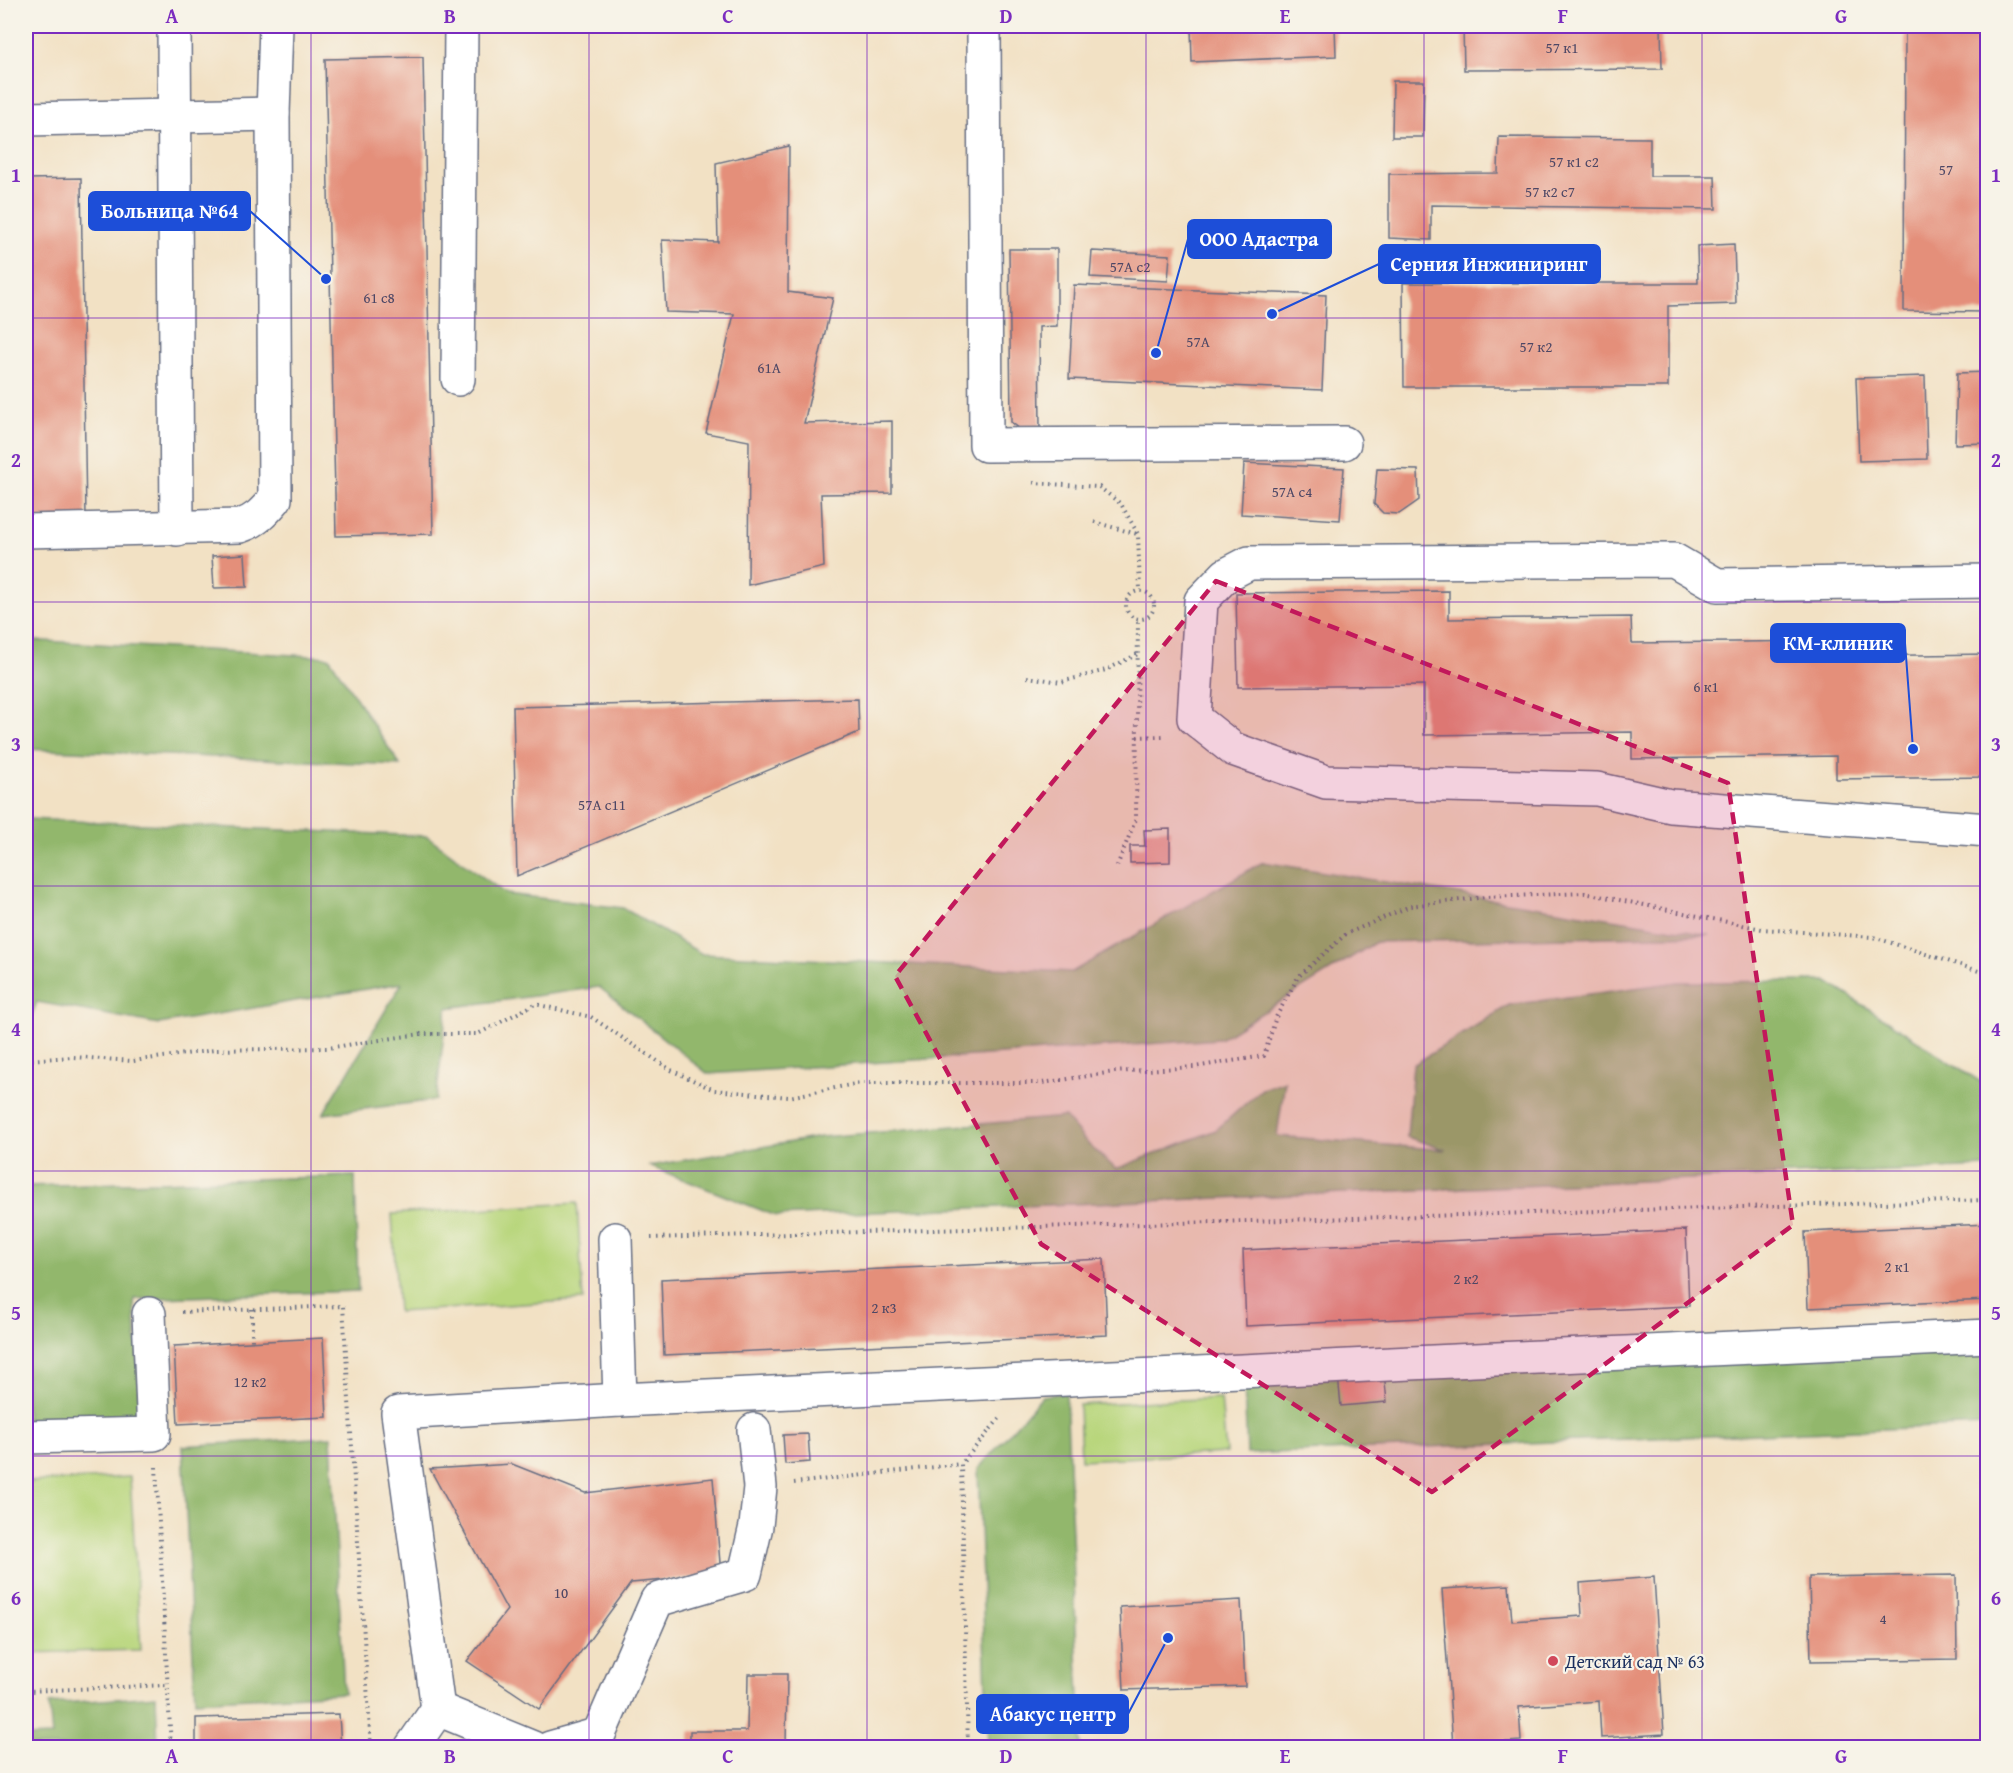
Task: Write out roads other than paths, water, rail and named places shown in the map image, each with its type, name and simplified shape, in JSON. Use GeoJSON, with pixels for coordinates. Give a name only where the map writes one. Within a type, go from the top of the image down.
{"type":"FeatureCollection","features":[{"type":"Feature","properties":{"kind":"lane"},"geometry":{"type":"LineString","coordinates":[[174,26],[177,529]]}},
{"type":"Feature","properties":{"kind":"lane"},"geometry":{"type":"LineString","coordinates":[[26,531],[240,526],[251,523],[275,499],[273,114],[276,26]]}},
{"type":"Feature","properties":{"kind":"lane"},"geometry":{"type":"LineString","coordinates":[[458,379],[461,26]]}},
{"type":"Feature","properties":{"kind":"lane"},"geometry":{"type":"LineString","coordinates":[[984,26],[986,445],[1344,443]]}},
{"type":"Feature","properties":{"kind":"lane"},"geometry":{"type":"LineString","coordinates":[[26,119],[273,114]]}},
{"type":"Feature","properties":{"kind":"lane"},"geometry":{"type":"LineString","coordinates":[[1988,581],[1717,585],[1674,560],[1249,563],[1226,575],[1201,601],[1194,718],[1233,749],[1326,782],[1597,789],[1671,806],[1988,830]]}},
{"type":"Feature","properties":{"kind":"lane"},"geometry":{"type":"LineString","coordinates":[[615,1239],[620,1400]]}},
{"type":"Feature","properties":{"kind":"lane"},"geometry":{"type":"LineString","coordinates":[[26,1437],[154,1434],[149,1314]]}},
{"type":"Feature","properties":{"kind":"lane"},"geometry":{"type":"LineString","coordinates":[[411,1748],[438,1709],[398,1413],[620,1400],[1988,1336]]}},
{"type":"Feature","properties":{"kind":"lane"},"geometry":{"type":"LineString","coordinates":[[550,1748],[599,1734],[657,1600],[745,1574],[756,1526],[760,1487],[754,1430]]}},
{"type":"Feature","properties":{"kind":"lane"},"geometry":{"type":"LineString","coordinates":[[438,1709],[533,1748]]}},
{"type":"Feature","properties":{"kind":"place","name":"Больница №64"},"geometry":{"type":"Point","coordinates":[326,279]}},
{"type":"Feature","properties":{"kind":"place","name":"Серния Инжиниринг"},"geometry":{"type":"Point","coordinates":[1272,314]}},
{"type":"Feature","properties":{"kind":"place","name":"ООО Адастра"},"geometry":{"type":"Point","coordinates":[1156,353]}},
{"type":"Feature","properties":{"kind":"place","name":"КМ-клиник"},"geometry":{"type":"Point","coordinates":[1913,749]}},
{"type":"Feature","properties":{"kind":"place","name":"Абакус центр"},"geometry":{"type":"Point","coordinates":[1168,1638]}},
{"type":"Feature","properties":{"kind":"place","name":"Детский сад № 63"},"geometry":{"type":"Point","coordinates":[1553,1661]}}]}
